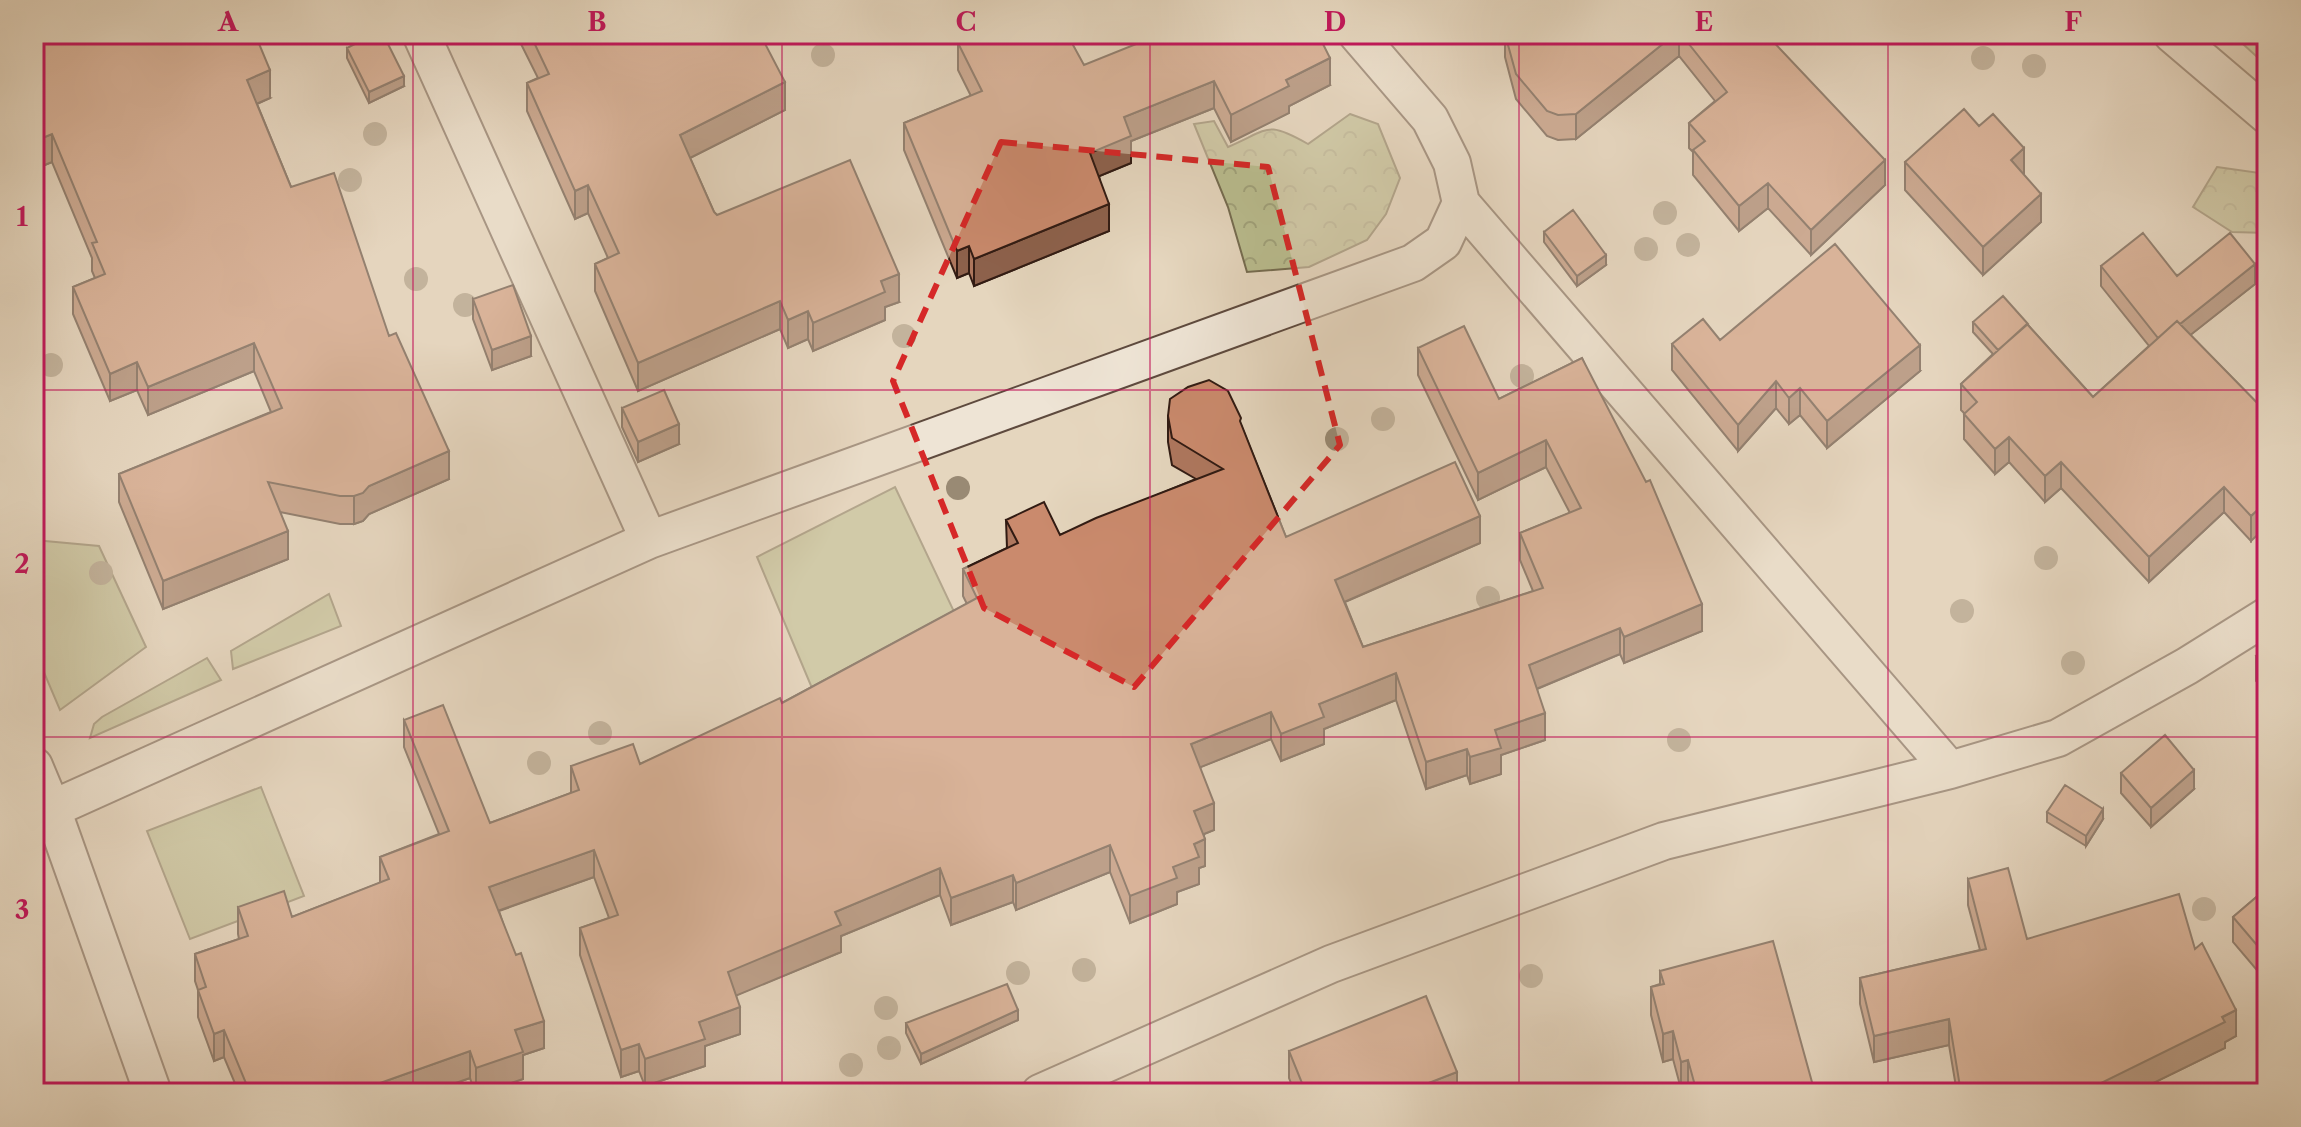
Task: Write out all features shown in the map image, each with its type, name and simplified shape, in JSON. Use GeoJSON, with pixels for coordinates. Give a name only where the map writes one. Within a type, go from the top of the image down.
{"type":"FeatureCollection","features":[{"type":"Feature","properties":{"kind":"street"},"geometry":{"type":"LineString","coordinates":[[421,34],[649,540]]}},
{"type":"Feature","properties":{"kind":"street"},"geometry":{"type":"LineString","coordinates":[[1357,34],[1430,119],[1452,163],[1461,203],[1950,770]]}},
{"type":"Feature","properties":{"kind":"street"},"geometry":{"type":"LineString","coordinates":[[2172,34],[2267,115]]}},
{"type":"Feature","properties":{"kind":"street"},"geometry":{"type":"LineString","coordinates":[[52,809],[649,540],[1413,263],[1443,242],[1461,203]]}},
{"type":"Feature","properties":{"kind":"street"},"geometry":{"type":"LineString","coordinates":[[1040,1093],[1331,964],[1664,841],[1950,770],[2058,738],[2187,666],[2267,616]]}},
{"type":"Feature","properties":{"kind":"street"},"geometry":{"type":"LineString","coordinates":[[34,766],[153,1093]]}},
{"type":"Feature","properties":{"kind":"highlighted area"},"geometry":{"type":"Polygon","coordinates":[[[1001,142],[1268,167],[1340,445],[1134,687],[984,608],[893,381],[1001,142]]]}},
{"type":"Feature","properties":{"kind":"green space"},"geometry":{"type":"Polygon","coordinates":[[[2232,34],[2267,34],[2267,66],[2232,34]]]}},
{"type":"Feature","properties":{"kind":"green space"},"geometry":{"type":"Polygon","coordinates":[[[1350,114],[1378,124],[1400,178],[1386,214],[1367,240],[1309,267],[1247,272],[1228,207],[1194,124],[1214,121],[1228,147],[1268,130],[1284,132],[1308,144],[1350,114]]]}},
{"type":"Feature","properties":{"kind":"green space"},"geometry":{"type":"Polygon","coordinates":[[[2217,167],[2267,174],[2267,233],[2232,232],[2193,207],[2217,167]]]}},
{"type":"Feature","properties":{"kind":"green space"},"geometry":{"type":"Polygon","coordinates":[[[895,487],[958,620],[817,700],[757,557],[895,487]]]}},
{"type":"Feature","properties":{"kind":"green space"},"geometry":{"type":"Polygon","coordinates":[[[34,540],[99,546],[146,647],[60,710],[34,649],[34,540]]]}},
{"type":"Feature","properties":{"kind":"green space"},"geometry":{"type":"Polygon","coordinates":[[[329,594],[341,626],[233,669],[231,651],[329,594]]]}},
{"type":"Feature","properties":{"kind":"green space"},"geometry":{"type":"Polygon","coordinates":[[[207,658],[221,680],[90,738],[94,724],[102,717],[207,658]]]}},
{"type":"Feature","properties":{"kind":"green space"},"geometry":{"type":"Polygon","coordinates":[[[261,787],[304,896],[190,939],[147,831],[261,787]]]}},
{"type":"Feature","properties":{"kind":"building"},"geometry":{"type":"Polygon","coordinates":[[[34,34],[255,34],[270,70],[247,80],[291,187],[334,173],[389,336],[396,333],[449,451],[369,486],[363,493],[354,496],[268,482],[288,531],[163,581],[119,474],[282,408],[254,343],[148,387],[137,362],[110,374],[73,287],[105,274],[92,243],[97,242],[52,134],[34,139],[34,34]]]}},
{"type":"Feature","properties":{"kind":"building"},"geometry":{"type":"Polygon","coordinates":[[[374,34],[383,34],[404,76],[369,92],[347,48],[374,34]]]}},
{"type":"Feature","properties":{"kind":"building"},"geometry":{"type":"Polygon","coordinates":[[[530,34],[760,34],[785,82],[680,135],[714,212],[717,215],[850,160],[899,274],[881,281],[885,292],[813,323],[808,311],[788,320],[780,301],[638,363],[595,264],[619,253],[588,185],[575,191],[527,83],[549,74],[530,34]]]}},
{"type":"Feature","properties":{"kind":"building"},"geometry":{"type":"Polygon","coordinates":[[[976,34],[1067,34],[1084,65],[1161,34],[1263,34],[1266,41],[1280,34],[1318,34],[1330,58],[1286,80],[1289,86],[1231,115],[1214,81],[1124,117],[1131,136],[1090,153],[1109,204],[974,259],[969,246],[957,251],[904,123],[982,91],[958,43],[976,34]]]}},
{"type":"Feature","properties":{"kind":"building"},"geometry":{"type":"Polygon","coordinates":[[[1505,34],[1675,34],[1576,114],[1558,115],[1547,111],[1516,74],[1505,34]]]}},
{"type":"Feature","properties":{"kind":"building"},"geometry":{"type":"Polygon","coordinates":[[[1681,34],[1766,34],[1885,160],[1811,230],[1768,183],[1739,206],[1693,150],[1705,141],[1689,123],[1727,92],[1681,34]]]}},
{"type":"Feature","properties":{"kind":"building"},"geometry":{"type":"Polygon","coordinates":[[[1964,109],[1979,126],[1993,114],[2024,148],[2011,160],[2041,194],[1983,247],[1905,162],[1964,109]]]}},
{"type":"Feature","properties":{"kind":"building"},"geometry":{"type":"Polygon","coordinates":[[[1573,210],[1606,255],[1577,276],[1544,232],[1573,210]]]}},
{"type":"Feature","properties":{"kind":"building"},"geometry":{"type":"Polygon","coordinates":[[[2143,233],[2177,276],[2230,233],[2255,264],[2158,338],[2101,266],[2143,233]]]}},
{"type":"Feature","properties":{"kind":"building"},"geometry":{"type":"Polygon","coordinates":[[[1835,244],[1920,345],[1827,421],[1800,388],[1789,398],[1776,381],[1738,425],[1672,344],[1703,319],[1720,340],[1835,244]]]}},
{"type":"Feature","properties":{"kind":"building"},"geometry":{"type":"Polygon","coordinates":[[[513,285],[531,336],[492,350],[473,299],[513,285]]]}},
{"type":"Feature","properties":{"kind":"building"},"geometry":{"type":"Polygon","coordinates":[[[2003,296],[2028,324],[1998,350],[1973,322],[2003,296]]]}},
{"type":"Feature","properties":{"kind":"building"},"geometry":{"type":"Polygon","coordinates":[[[2177,321],[2267,413],[2267,501],[2251,516],[2224,487],[2149,557],[2061,462],[2045,476],[2009,437],[1995,449],[1964,414],[1977,402],[1961,384],[2027,324],[2093,397],[2177,321]]]}},
{"type":"Feature","properties":{"kind":"building"},"geometry":{"type":"Polygon","coordinates":[[[1464,326],[1499,399],[1582,358],[1646,482],[1650,480],[1702,604],[1624,637],[1620,628],[1529,665],[1545,713],[1495,730],[1501,748],[1470,757],[1467,749],[1426,762],[1396,673],[1319,704],[1324,717],[1281,734],[1271,712],[1191,744],[1214,803],[1194,811],[1205,839],[1194,844],[1199,857],[1173,867],[1177,878],[1130,896],[1110,845],[1016,883],[1013,875],[951,898],[940,868],[835,912],[841,925],[728,972],[740,1007],[699,1022],[705,1039],[645,1059],[639,1044],[621,1050],[580,928],[618,915],[594,850],[489,887],[516,955],[521,953],[544,1021],[515,1030],[523,1052],[476,1068],[470,1051],[352,1093],[250,1093],[224,1030],[214,1034],[198,990],[206,987],[195,954],[248,936],[238,907],[284,891],[292,917],[389,879],[380,857],[449,831],[404,720],[443,705],[490,823],[579,790],[571,766],[633,744],[640,764],[780,698],[782,703],[977,598],[963,569],[1018,543],[1006,520],[1044,502],[1060,535],[1223,469],[1172,438],[1168,416],[1170,399],[1188,387],[1209,380],[1228,391],[1286,537],[1455,462],[1480,516],[1335,580],[1363,647],[1543,588],[1520,533],[1581,508],[1546,440],[1478,473],[1418,348],[1464,326]]]}},
{"type":"Feature","properties":{"kind":"building"},"geometry":{"type":"Polygon","coordinates":[[[664,390],[679,424],[638,442],[622,408],[664,390]]]}},
{"type":"Feature","properties":{"kind":"building"},"geometry":{"type":"Polygon","coordinates":[[[2267,647],[2267,669],[2256,656],[2267,647]]]}},
{"type":"Feature","properties":{"kind":"building"},"geometry":{"type":"Polygon","coordinates":[[[2165,735],[2194,770],[2151,808],[2121,773],[2165,735]]]}},
{"type":"Feature","properties":{"kind":"building"},"geometry":{"type":"Polygon","coordinates":[[[2065,785],[2103,809],[2086,836],[2047,812],[2065,785]]]}},
{"type":"Feature","properties":{"kind":"building"},"geometry":{"type":"Polygon","coordinates":[[[2008,868],[2027,939],[2179,894],[2195,949],[2202,943],[2236,1010],[2222,1017],[2225,1022],[2081,1093],[1961,1093],[1949,1019],[1874,1036],[1860,978],[1986,949],[1968,879],[2008,868]]]}},
{"type":"Feature","properties":{"kind":"building"},"geometry":{"type":"Polygon","coordinates":[[[2267,888],[2267,957],[2233,917],[2267,888]]]}},
{"type":"Feature","properties":{"kind":"building"},"geometry":{"type":"Polygon","coordinates":[[[1773,941],[1815,1093],[1697,1093],[1688,1060],[1681,1062],[1673,1031],[1663,1034],[1651,987],[1664,984],[1660,971],[1773,941]]]}},
{"type":"Feature","properties":{"kind":"building"},"geometry":{"type":"Polygon","coordinates":[[[1007,984],[1018,1010],[921,1054],[906,1023],[1007,984]]]}},
{"type":"Feature","properties":{"kind":"building"},"geometry":{"type":"Polygon","coordinates":[[[1426,996],[1457,1072],[1403,1093],[1306,1093],[1289,1051],[1426,996]]]}}]}
